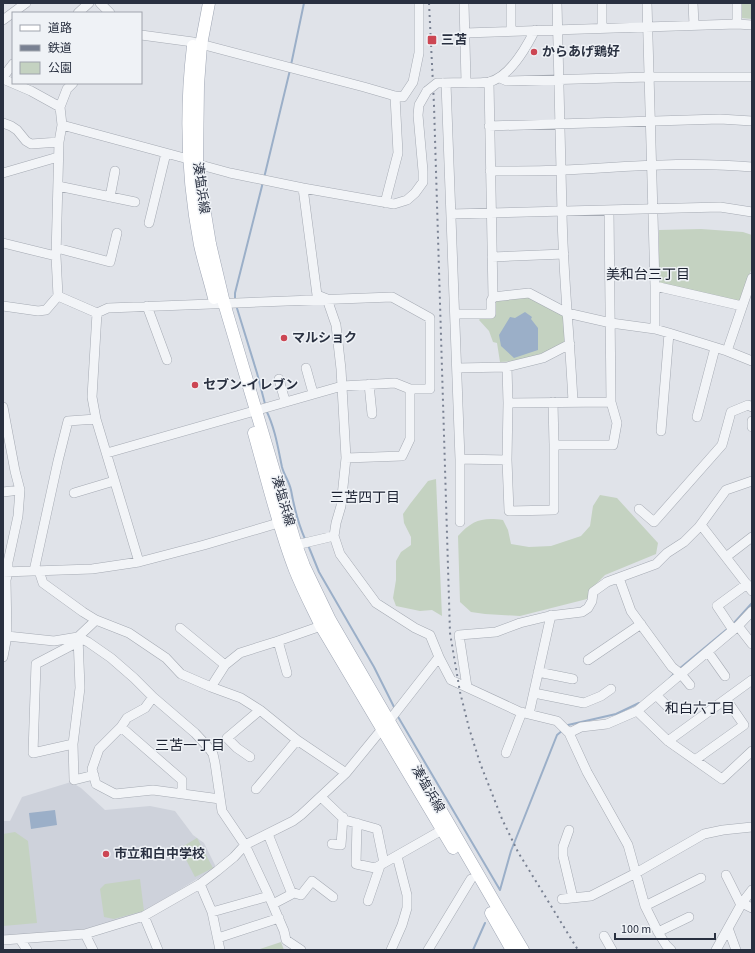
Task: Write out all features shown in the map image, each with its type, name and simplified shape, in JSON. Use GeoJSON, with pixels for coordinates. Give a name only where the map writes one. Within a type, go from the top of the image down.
{"type":"FeatureCollection","features":[{"type":"Feature","properties":{"kind":"main road","name":"湊塩浜線"},"geometry":{"type":"LineString","coordinates":[[201,3],[197,44],[198,86],[192,162],[210,244],[220,303],[284,521],[294,569],[306,598],[321,626],[386,725],[523,950]]}},
{"type":"Feature","properties":{"kind":"main road","name":"湊塩浜線"},"geometry":{"type":"LineString","coordinates":[[197,44],[209,3]]}},
{"type":"Feature","properties":{"kind":"main road","name":"湊塩浜線"},"geometry":{"type":"LineString","coordinates":[[284,521],[323,607],[442,830],[512,950]]}},
{"type":"Feature","properties":{"kind":"street"},"geometry":{"type":"LineString","coordinates":[[14,12],[26,3]]}},
{"type":"Feature","properties":{"kind":"street"},"geometry":{"type":"LineString","coordinates":[[79,12],[89,3]]}},
{"type":"Feature","properties":{"kind":"street"},"geometry":{"type":"LineString","coordinates":[[100,3],[109,12]]}},
{"type":"Feature","properties":{"kind":"street"},"geometry":{"type":"LineString","coordinates":[[142,35],[197,44],[403,97],[413,82],[419,53],[419,3]]}},
{"type":"Feature","properties":{"kind":"street"},"geometry":{"type":"LineString","coordinates":[[464,3],[466,82]]}},
{"type":"Feature","properties":{"kind":"street"},"geometry":{"type":"LineString","coordinates":[[511,3],[511,31]]}},
{"type":"Feature","properties":{"kind":"street"},"geometry":{"type":"LineString","coordinates":[[557,3],[558,80],[566,313],[570,344],[573,402]]}},
{"type":"Feature","properties":{"kind":"street"},"geometry":{"type":"LineString","coordinates":[[602,3],[602,28]]}},
{"type":"Feature","properties":{"kind":"street"},"geometry":{"type":"LineString","coordinates":[[646,3],[655,329]]}},
{"type":"Feature","properties":{"kind":"street"},"geometry":{"type":"LineString","coordinates":[[694,3],[694,25]]}},
{"type":"Feature","properties":{"kind":"street"},"geometry":{"type":"LineString","coordinates":[[737,3],[737,24]]}},
{"type":"Feature","properties":{"kind":"street"},"geometry":{"type":"LineString","coordinates":[[3,20],[12,13]]}},
{"type":"Feature","properties":{"kind":"street"},"geometry":{"type":"LineString","coordinates":[[465,33],[647,26],[752,25]]}},
{"type":"Feature","properties":{"kind":"street"},"geometry":{"type":"LineString","coordinates":[[62,125],[166,153],[192,162],[302,188],[394,204],[407,200],[415,193],[422,182],[423,171],[418,115],[419,105],[426,91],[437,83],[489,82],[500,78],[509,70],[527,46],[535,30]]}},
{"type":"Feature","properties":{"kind":"street"},"geometry":{"type":"LineString","coordinates":[[3,78],[12,65]]}},
{"type":"Feature","properties":{"kind":"street"},"geometry":{"type":"LineString","coordinates":[[500,78],[507,81],[649,77],[752,77]]}},
{"type":"Feature","properties":{"kind":"street"},"geometry":{"type":"LineString","coordinates":[[455,314],[492,314],[492,213],[489,82]]}},
{"type":"Feature","properties":{"kind":"street"},"geometry":{"type":"LineString","coordinates":[[444,83],[457,368],[460,459],[460,522]]}},
{"type":"Feature","properties":{"kind":"street"},"geometry":{"type":"LineString","coordinates":[[16,84],[60,107]]}},
{"type":"Feature","properties":{"kind":"street"},"geometry":{"type":"LineString","coordinates":[[3,306],[38,311],[46,310],[58,296],[56,252],[58,158],[62,125],[60,107],[67,89],[72,84]]}},
{"type":"Feature","properties":{"kind":"street"},"geometry":{"type":"LineString","coordinates":[[384,203],[398,153],[395,96]]}},
{"type":"Feature","properties":{"kind":"street"},"geometry":{"type":"LineString","coordinates":[[490,126],[720,119],[752,121]]}},
{"type":"Feature","properties":{"kind":"street"},"geometry":{"type":"LineString","coordinates":[[3,123],[17,130],[26,141],[31,144],[59,142]]}},
{"type":"Feature","properties":{"kind":"street"},"geometry":{"type":"LineString","coordinates":[[150,223],[166,153]]}},
{"type":"Feature","properties":{"kind":"street"},"geometry":{"type":"LineString","coordinates":[[3,173],[58,158]]}},
{"type":"Feature","properties":{"kind":"street"},"geometry":{"type":"LineString","coordinates":[[490,171],[562,170],[651,165],[725,165],[752,167]]}},
{"type":"Feature","properties":{"kind":"street"},"geometry":{"type":"LineString","coordinates":[[110,197],[115,171]]}},
{"type":"Feature","properties":{"kind":"street"},"geometry":{"type":"LineString","coordinates":[[58,186],[135,202]]}},
{"type":"Feature","properties":{"kind":"street"},"geometry":{"type":"LineString","coordinates":[[302,188],[317,295],[327,299],[336,325],[342,386],[346,458],[341,506],[334,536],[340,554],[376,603],[415,628],[430,635],[451,680],[526,713],[557,721],[569,733],[587,772],[628,845],[645,906],[658,932],[671,950]]}},
{"type":"Feature","properties":{"kind":"street"},"geometry":{"type":"LineString","coordinates":[[451,214],[652,210],[720,207],[752,212]]}},
{"type":"Feature","properties":{"kind":"street"},"geometry":{"type":"LineString","coordinates":[[554,445],[612,445],[617,423],[612,402],[609,210]]}},
{"type":"Feature","properties":{"kind":"street"},"geometry":{"type":"LineString","coordinates":[[3,243],[110,262],[117,234]]}},
{"type":"Feature","properties":{"kind":"street"},"geometry":{"type":"LineString","coordinates":[[492,257],[564,254]]}},
{"type":"Feature","properties":{"kind":"street"},"geometry":{"type":"LineString","coordinates":[[727,351],[752,278]]}},
{"type":"Feature","properties":{"kind":"street"},"geometry":{"type":"LineString","coordinates":[[655,286],[742,306]]}},
{"type":"Feature","properties":{"kind":"street"},"geometry":{"type":"LineString","coordinates":[[493,298],[529,293],[566,313],[611,323],[655,329],[727,351],[752,361]]}},
{"type":"Feature","properties":{"kind":"street"},"geometry":{"type":"LineString","coordinates":[[58,296],[97,312],[108,308],[147,306],[392,297],[430,318],[430,389],[410,388],[395,383],[342,386],[313,393],[107,453]]}},
{"type":"Feature","properties":{"kind":"street"},"geometry":{"type":"LineString","coordinates":[[147,306],[167,360]]}},
{"type":"Feature","properties":{"kind":"street"},"geometry":{"type":"LineString","coordinates":[[97,312],[92,397],[96,420],[139,562]]}},
{"type":"Feature","properties":{"kind":"street"},"geometry":{"type":"LineString","coordinates":[[661,431],[669,333]]}},
{"type":"Feature","properties":{"kind":"street"},"geometry":{"type":"LineString","coordinates":[[457,368],[507,367],[543,358],[570,344]]}},
{"type":"Feature","properties":{"kind":"street"},"geometry":{"type":"LineString","coordinates":[[697,417],[715,348]]}},
{"type":"Feature","properties":{"kind":"street"},"geometry":{"type":"LineString","coordinates":[[507,367],[507,460],[509,511],[554,510],[553,402]]}},
{"type":"Feature","properties":{"kind":"street"},"geometry":{"type":"LineString","coordinates":[[306,368],[313,393]]}},
{"type":"Feature","properties":{"kind":"street"},"geometry":{"type":"LineString","coordinates":[[279,379],[285,402]]}},
{"type":"Feature","properties":{"kind":"street"},"geometry":{"type":"LineString","coordinates":[[369,384],[372,414]]}},
{"type":"Feature","properties":{"kind":"street"},"geometry":{"type":"LineString","coordinates":[[346,458],[402,456],[410,439],[410,388]]}},
{"type":"Feature","properties":{"kind":"street"},"geometry":{"type":"LineString","coordinates":[[508,403],[612,402]]}},
{"type":"Feature","properties":{"kind":"street"},"geometry":{"type":"LineString","coordinates":[[639,509],[654,522],[722,445],[731,412],[748,405],[752,408]]}},
{"type":"Feature","properties":{"kind":"street"},"geometry":{"type":"LineString","coordinates":[[3,407],[6,446],[20,490],[18,516],[6,572],[7,636],[3,657]]}},
{"type":"Feature","properties":{"kind":"street"},"geometry":{"type":"LineString","coordinates":[[96,420],[68,421],[58,461],[36,571],[43,583],[96,620],[129,633],[166,658],[181,674],[241,698],[260,710],[297,740],[346,773]]}},
{"type":"Feature","properties":{"kind":"street"},"geometry":{"type":"LineString","coordinates":[[752,421],[752,427]]}},
{"type":"Feature","properties":{"kind":"street"},"geometry":{"type":"LineString","coordinates":[[460,459],[507,460]]}},
{"type":"Feature","properties":{"kind":"street"},"geometry":{"type":"LineString","coordinates":[[74,493],[114,481]]}},
{"type":"Feature","properties":{"kind":"street"},"geometry":{"type":"LineString","coordinates":[[467,687],[459,635],[496,632],[520,623],[551,615],[582,612],[588,608],[592,601],[593,592],[607,582],[656,564],[667,553],[684,542],[701,525],[726,490],[752,481]]}},
{"type":"Feature","properties":{"kind":"street"},"geometry":{"type":"LineString","coordinates":[[3,492],[20,490]]}},
{"type":"Feature","properties":{"kind":"street"},"geometry":{"type":"LineString","coordinates":[[6,572],[92,569],[139,562],[204,545],[284,521]]}},
{"type":"Feature","properties":{"kind":"street"},"geometry":{"type":"LineString","coordinates":[[701,525],[749,584],[717,606],[735,628],[752,644]]}},
{"type":"Feature","properties":{"kind":"street"},"geometry":{"type":"LineString","coordinates":[[296,545],[334,536]]}},
{"type":"Feature","properties":{"kind":"street"},"geometry":{"type":"LineString","coordinates":[[726,557],[752,537]]}},
{"type":"Feature","properties":{"kind":"street"},"geometry":{"type":"LineString","coordinates":[[619,578],[631,611],[678,672],[690,685]]}},
{"type":"Feature","properties":{"kind":"street"},"geometry":{"type":"LineString","coordinates":[[569,733],[581,727],[607,724],[637,711],[656,695],[678,672],[708,652],[752,611]]}},
{"type":"Feature","properties":{"kind":"street"},"geometry":{"type":"LineString","coordinates":[[506,753],[526,713],[534,693],[551,615]]}},
{"type":"Feature","properties":{"kind":"street"},"geometry":{"type":"LineString","coordinates":[[73,744],[33,753],[36,664],[78,640],[96,620]]}},
{"type":"Feature","properties":{"kind":"street"},"geometry":{"type":"LineString","coordinates":[[588,660],[641,624]]}},
{"type":"Feature","properties":{"kind":"street"},"geometry":{"type":"LineString","coordinates":[[211,687],[225,665],[240,653],[321,626]]}},
{"type":"Feature","properties":{"kind":"street"},"geometry":{"type":"LineString","coordinates":[[180,628],[225,665]]}},
{"type":"Feature","properties":{"kind":"street"},"geometry":{"type":"LineString","coordinates":[[7,636],[54,641],[78,640],[88,642],[111,658],[195,733],[213,754],[222,811],[245,845],[279,918],[286,940],[301,950]]}},
{"type":"Feature","properties":{"kind":"street"},"geometry":{"type":"LineString","coordinates":[[78,640],[80,688],[73,744],[74,780],[94,775]]}},
{"type":"Feature","properties":{"kind":"street"},"geometry":{"type":"LineString","coordinates":[[278,641],[287,673]]}},
{"type":"Feature","properties":{"kind":"street"},"geometry":{"type":"LineString","coordinates":[[708,652],[725,676]]}},
{"type":"Feature","properties":{"kind":"street"},"geometry":{"type":"LineString","coordinates":[[3,940],[86,934],[144,916],[200,884],[234,857],[245,845],[293,821],[321,797],[346,773],[439,657]]}},
{"type":"Feature","properties":{"kind":"street"},"geometry":{"type":"LineString","coordinates":[[538,672],[573,679]]}},
{"type":"Feature","properties":{"kind":"street"},"geometry":{"type":"LineString","coordinates":[[668,741],[752,680]]}},
{"type":"Feature","properties":{"kind":"street"},"geometry":{"type":"LineString","coordinates":[[534,693],[584,703],[611,690]]}},
{"type":"Feature","properties":{"kind":"street"},"geometry":{"type":"LineString","coordinates":[[656,695],[668,707]]}},
{"type":"Feature","properties":{"kind":"street"},"geometry":{"type":"LineString","coordinates":[[153,697],[146,708],[127,718],[121,727],[99,749],[92,769],[96,784],[115,794],[153,790],[220,799]]}},
{"type":"Feature","properties":{"kind":"street"},"geometry":{"type":"LineString","coordinates":[[695,760],[744,725],[726,699]]}},
{"type":"Feature","properties":{"kind":"street"},"geometry":{"type":"LineString","coordinates":[[250,757],[237,748],[227,738],[260,710]]}},
{"type":"Feature","properties":{"kind":"street"},"geometry":{"type":"LineString","coordinates":[[637,711],[668,741],[722,779],[752,751]]}},
{"type":"Feature","properties":{"kind":"street"},"geometry":{"type":"LineString","coordinates":[[121,727],[182,780],[182,794]]}},
{"type":"Feature","properties":{"kind":"street"},"geometry":{"type":"LineString","coordinates":[[256,789],[297,740]]}},
{"type":"Feature","properties":{"kind":"street"},"geometry":{"type":"LineString","coordinates":[[321,797],[345,820],[377,829],[382,864],[368,901]]}},
{"type":"Feature","properties":{"kind":"street"},"geometry":{"type":"LineString","coordinates":[[332,844],[341,845],[343,817]]}},
{"type":"Feature","properties":{"kind":"street"},"geometry":{"type":"LineString","coordinates":[[357,823],[356,864],[375,868],[442,830]]}},
{"type":"Feature","properties":{"kind":"street"},"geometry":{"type":"LineString","coordinates":[[562,899],[591,896],[636,873],[704,834],[723,830],[752,827]]}},
{"type":"Feature","properties":{"kind":"street"},"geometry":{"type":"LineString","coordinates":[[569,830],[563,847],[563,856],[573,898]]}},
{"type":"Feature","properties":{"kind":"street"},"geometry":{"type":"LineString","coordinates":[[268,834],[291,892]]}},
{"type":"Feature","properties":{"kind":"street"},"geometry":{"type":"LineString","coordinates":[[391,950],[402,925],[407,895],[397,856]]}},
{"type":"Feature","properties":{"kind":"street"},"geometry":{"type":"LineString","coordinates":[[726,875],[742,904],[752,908]]}},
{"type":"Feature","properties":{"kind":"street"},"geometry":{"type":"LineString","coordinates":[[645,906],[701,878]]}},
{"type":"Feature","properties":{"kind":"street"},"geometry":{"type":"LineString","coordinates":[[428,950],[471,879]]}},
{"type":"Feature","properties":{"kind":"street"},"geometry":{"type":"LineString","coordinates":[[291,892],[301,894],[312,881],[333,896]]}},
{"type":"Feature","properties":{"kind":"street"},"geometry":{"type":"LineString","coordinates":[[200,884],[212,912],[220,950]]}},
{"type":"Feature","properties":{"kind":"street"},"geometry":{"type":"LineString","coordinates":[[716,950],[742,904],[752,890]]}},
{"type":"Feature","properties":{"kind":"street"},"geometry":{"type":"LineString","coordinates":[[212,912],[271,900],[292,894],[291,892]]}},
{"type":"Feature","properties":{"kind":"street"},"geometry":{"type":"LineString","coordinates":[[144,916],[158,950]]}},
{"type":"Feature","properties":{"kind":"street"},"geometry":{"type":"LineString","coordinates":[[658,932],[689,917]]}},
{"type":"Feature","properties":{"kind":"street"},"geometry":{"type":"LineString","coordinates":[[218,938],[279,918]]}},
{"type":"Feature","properties":{"kind":"street"},"geometry":{"type":"LineString","coordinates":[[728,928],[736,950]]}},
{"type":"Feature","properties":{"kind":"street"},"geometry":{"type":"LineString","coordinates":[[86,934],[93,950]]}},
{"type":"Feature","properties":{"kind":"street"},"geometry":{"type":"LineString","coordinates":[[604,936],[612,950]]}},
{"type":"Feature","properties":{"kind":"street"},"geometry":{"type":"LineString","coordinates":[[20,939],[27,950]]}},
{"type":"Feature","properties":{"kind":"shaded area","name":"市立和白中学校"},"geometry":{"type":"Polygon","coordinates":[[[71,782],[81,788],[105,810],[150,806],[175,811],[193,835],[204,843],[215,865],[215,868],[143,912],[82,930],[3,937],[3,821],[10,821],[22,797],[71,782]]]}},
{"type":"Feature","properties":{"kind":"green space"},"geometry":{"type":"Polygon","coordinates":[[[740,3],[752,3],[752,19],[741,18],[740,3]]]}},
{"type":"Feature","properties":{"kind":"green space"},"geometry":{"type":"Polygon","coordinates":[[[701,229],[743,232],[752,235],[752,267],[740,302],[659,284],[659,230],[701,229]]]}},
{"type":"Feature","properties":{"kind":"green space"},"geometry":{"type":"Polygon","coordinates":[[[519,297],[529,298],[564,315],[566,342],[526,359],[500,362],[497,343],[493,342],[489,331],[479,320],[495,301],[519,297]]]}},
{"type":"Feature","properties":{"kind":"green space"},"geometry":{"type":"Polygon","coordinates":[[[436,479],[442,616],[432,610],[420,611],[396,606],[393,598],[396,580],[396,561],[401,552],[411,545],[411,537],[404,523],[403,514],[428,481],[436,479]]]}},
{"type":"Feature","properties":{"kind":"green space"},"geometry":{"type":"Polygon","coordinates":[[[600,495],[617,498],[658,543],[656,554],[605,575],[596,584],[587,599],[520,616],[471,612],[460,602],[458,536],[468,526],[478,521],[490,519],[503,520],[508,530],[511,544],[529,547],[551,546],[581,536],[590,526],[593,506],[600,495]]]}},
{"type":"Feature","properties":{"kind":"green space"},"geometry":{"type":"Polygon","coordinates":[[[15,832],[28,841],[37,923],[3,926],[3,834],[15,832]]]}},
{"type":"Feature","properties":{"kind":"green space"},"geometry":{"type":"Polygon","coordinates":[[[197,838],[213,868],[195,877],[180,848],[197,838]]]}},
{"type":"Feature","properties":{"kind":"green space"},"geometry":{"type":"Polygon","coordinates":[[[140,879],[144,911],[114,919],[104,917],[100,889],[105,884],[140,879]]]}},
{"type":"Feature","properties":{"kind":"green space"},"geometry":{"type":"Polygon","coordinates":[[[281,942],[284,950],[257,950],[281,942]]]}},
{"type":"Feature","properties":{"kind":"water"},"geometry":{"type":"Polygon","coordinates":[[[525,312],[532,317],[531,319],[538,328],[538,350],[514,358],[501,346],[499,335],[510,317],[515,318],[525,312]]]}},
{"type":"Feature","properties":{"kind":"water"},"geometry":{"type":"Polygon","coordinates":[[[55,810],[57,825],[31,829],[29,813],[55,810]]]}},
{"type":"Feature","properties":{"kind":"waterway"},"geometry":{"type":"LineString","coordinates":[[291,65],[304,3]]}},
{"type":"Feature","properties":{"kind":"waterway"},"geometry":{"type":"LineString","coordinates":[[264,178],[290,70]]}},
{"type":"Feature","properties":{"kind":"waterway"},"geometry":{"type":"LineString","coordinates":[[235,301],[235,293],[263,182]]}},
{"type":"Feature","properties":{"kind":"waterway"},"geometry":{"type":"LineString","coordinates":[[236,305],[265,404]]}},
{"type":"Feature","properties":{"kind":"waterway"},"geometry":{"type":"LineString","coordinates":[[266,410],[274,431],[282,467],[290,487],[296,515],[305,539]]}},
{"type":"Feature","properties":{"kind":"waterway"},"geometry":{"type":"LineString","coordinates":[[308,545],[319,572],[374,667],[395,709]]}},
{"type":"Feature","properties":{"kind":"waterway"},"geometry":{"type":"LineString","coordinates":[[733,624],[752,603]]}},
{"type":"Feature","properties":{"kind":"waterway"},"geometry":{"type":"LineString","coordinates":[[679,669],[726,630]]}},
{"type":"Feature","properties":{"kind":"waterway"},"geometry":{"type":"LineString","coordinates":[[669,679],[676,672]]}},
{"type":"Feature","properties":{"kind":"waterway"},"geometry":{"type":"LineString","coordinates":[[566,727],[568,725],[616,714],[639,703]]}},
{"type":"Feature","properties":{"kind":"waterway"},"geometry":{"type":"LineString","coordinates":[[397,715],[500,890]]}},
{"type":"Feature","properties":{"kind":"waterway"},"geometry":{"type":"LineString","coordinates":[[500,890],[511,851],[557,735],[563,730]]}},
{"type":"Feature","properties":{"kind":"waterway"},"geometry":{"type":"LineString","coordinates":[[473,950],[485,923]]}},
{"type":"Feature","properties":{"kind":"railway"},"geometry":{"type":"LineString","coordinates":[[429,3],[434,105],[450,633],[460,692],[469,728],[480,763],[502,819],[518,852],[578,950]]}},
{"type":"Feature","properties":{"kind":"place","name":"三苫"},"geometry":{"type":"Point","coordinates":[432,40]}},
{"type":"Feature","properties":{"kind":"place","name":"からあげ鶏好"},"geometry":{"type":"Point","coordinates":[534,52]}},
{"type":"Feature","properties":{"kind":"place","name":"マルショク"},"geometry":{"type":"Point","coordinates":[284,338]}},
{"type":"Feature","properties":{"kind":"place","name":"セブン-イレブン"},"geometry":{"type":"Point","coordinates":[195,385]}},
{"type":"Feature","properties":{"kind":"place","name":"市立和白中学校"},"geometry":{"type":"Point","coordinates":[106,854]}},
{"type":"Feature","properties":{"kind":"district","name":"美和台三丁目"},"geometry":{"type":"Point","coordinates":[648,275]}},
{"type":"Feature","properties":{"kind":"district","name":"三苫四丁目"},"geometry":{"type":"Point","coordinates":[365,498]}},
{"type":"Feature","properties":{"kind":"district","name":"和白六丁目"},"geometry":{"type":"Point","coordinates":[700,709]}},
{"type":"Feature","properties":{"kind":"district","name":"三苫一丁目"},"geometry":{"type":"Point","coordinates":[190,746]}}]}
